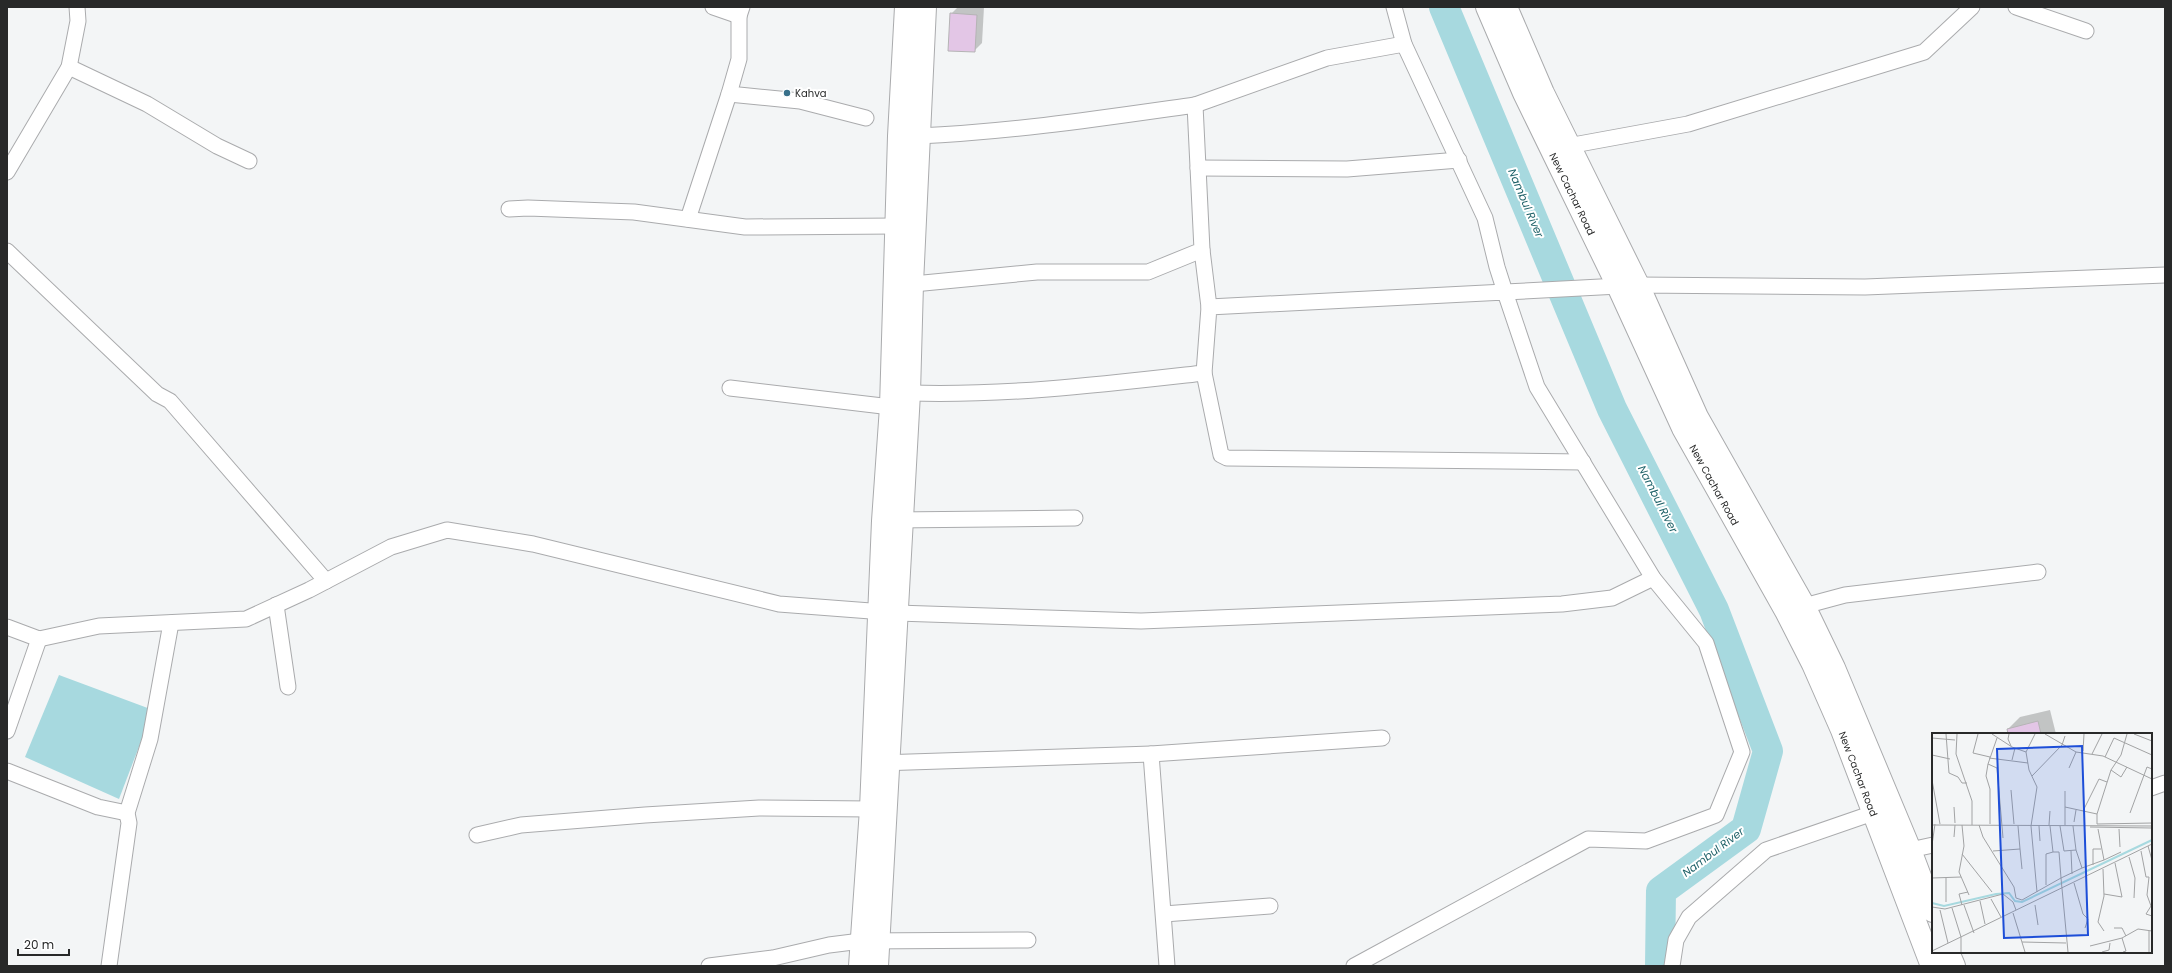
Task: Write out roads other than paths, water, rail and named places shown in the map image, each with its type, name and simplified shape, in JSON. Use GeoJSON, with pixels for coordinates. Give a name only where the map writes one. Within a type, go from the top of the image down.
{"type":"FeatureCollection","features":[{"type":"Feature","properties":{"kind":"main road"},"geometry":{"type":"LineString","coordinates":[[860,966],[870,941],[881,763],[893,520],[909,393],[903,285],[897,226],[899,136],[906,7]]}},
{"type":"Feature","properties":{"kind":"main road"},"geometry":{"type":"LineString","coordinates":[[893,520],[890,407],[918,136],[925,7]]}},
{"type":"Feature","properties":{"kind":"main road","name":"New Cachar Road"},"geometry":{"type":"LineString","coordinates":[[1487,7],[1549,148],[1697,418],[1804,606],[1860,727],[1900,853],[1932,966]]}},
{"type":"Feature","properties":{"kind":"main road","name":"New Cachar Road"},"geometry":{"type":"LineString","coordinates":[[1506,7],[1521,46],[1568,146],[1606,216],[1624,285],[1683,428],[1786,610],[1813,664],[1873,813],[1900,853],[1932,909]]}},
{"type":"Feature","properties":{"kind":"main road"},"geometry":{"type":"LineString","coordinates":[[878,966],[870,941],[871,809],[881,763]]}},
{"type":"Feature","properties":{"kind":"main road"},"geometry":{"type":"LineString","coordinates":[[1948,953],[1954,966]]}},
{"type":"Feature","properties":{"kind":"street"},"geometry":{"type":"LineString","coordinates":[[7,172],[69,68],[78,21],[77,7]]}},
{"type":"Feature","properties":{"kind":"street"},"geometry":{"type":"LineString","coordinates":[[688,219],[739,59],[740,12],[713,7]]}},
{"type":"Feature","properties":{"kind":"street"},"geometry":{"type":"LineString","coordinates":[[1354,966],[1588,839],[1646,841],[1716,815],[1742,752],[1706,643],[1653,578],[1537,387],[1497,267],[1485,218],[1404,44],[1394,7]]}},
{"type":"Feature","properties":{"kind":"street"},"geometry":{"type":"LineString","coordinates":[[1568,146],[1688,124],[1924,52],[1972,7]]}},
{"type":"Feature","properties":{"kind":"street"},"geometry":{"type":"LineString","coordinates":[[2016,7],[2086,31]]}},
{"type":"Feature","properties":{"kind":"street"},"geometry":{"type":"LineString","coordinates":[[918,136],[955,134],[1074,122],[1195,105],[1327,58],[1404,44]]}},
{"type":"Feature","properties":{"kind":"street"},"geometry":{"type":"LineString","coordinates":[[69,68],[147,104],[217,146],[249,161]]}},
{"type":"Feature","properties":{"kind":"street"},"geometry":{"type":"LineString","coordinates":[[729,94],[800,101],[866,118]]}},
{"type":"Feature","properties":{"kind":"street"},"geometry":{"type":"LineString","coordinates":[[1195,105],[1202,250],[1209,307],[1204,373],[1221,455],[1227,458],[1583,462]]}},
{"type":"Feature","properties":{"kind":"street"},"geometry":{"type":"LineString","coordinates":[[1198,168],[1347,169],[1459,160]]}},
{"type":"Feature","properties":{"kind":"street"},"geometry":{"type":"LineString","coordinates":[[509,209],[528,208],[634,212],[745,226],[897,226]]}},
{"type":"Feature","properties":{"kind":"street"},"geometry":{"type":"LineString","coordinates":[[903,285],[1037,272],[1148,272],[1202,250]]}},
{"type":"Feature","properties":{"kind":"street"},"geometry":{"type":"LineString","coordinates":[[7,251],[158,394],[170,402],[326,581]]}},
{"type":"Feature","properties":{"kind":"street"},"geometry":{"type":"LineString","coordinates":[[1209,307],[1624,285],[1865,287],[2165,275]]}},
{"type":"Feature","properties":{"kind":"street"},"geometry":{"type":"LineString","coordinates":[[909,393],[936,394],[1065,388],[1204,373]]}},
{"type":"Feature","properties":{"kind":"street"},"geometry":{"type":"LineString","coordinates":[[730,388],[890,407]]}},
{"type":"Feature","properties":{"kind":"street"},"geometry":{"type":"LineString","coordinates":[[893,520],[1075,518]]}},
{"type":"Feature","properties":{"kind":"street"},"geometry":{"type":"LineString","coordinates":[[7,627],[39,639],[99,626],[246,619],[326,581],[391,547],[447,530],[533,544],[779,604],[888,612],[1141,621],[1562,604],[1612,598],[1653,578]]}},
{"type":"Feature","properties":{"kind":"street"},"geometry":{"type":"LineString","coordinates":[[1804,606],[1845,595],[2038,572]]}},
{"type":"Feature","properties":{"kind":"street"},"geometry":{"type":"LineString","coordinates":[[276,605],[288,687]]}},
{"type":"Feature","properties":{"kind":"street"},"geometry":{"type":"LineString","coordinates":[[109,966],[129,823],[127,814],[150,739],[171,623]]}},
{"type":"Feature","properties":{"kind":"street"},"geometry":{"type":"LineString","coordinates":[[7,731],[39,639]]}},
{"type":"Feature","properties":{"kind":"street"},"geometry":{"type":"LineString","coordinates":[[881,763],[1151,754],[1382,738]]}},
{"type":"Feature","properties":{"kind":"street"},"geometry":{"type":"LineString","coordinates":[[1151,754],[1167,966]]}},
{"type":"Feature","properties":{"kind":"street"},"geometry":{"type":"LineString","coordinates":[[7,770],[98,807],[127,814]]}},
{"type":"Feature","properties":{"kind":"street"},"geometry":{"type":"LineString","coordinates":[[2152,788],[2165,783]]}},
{"type":"Feature","properties":{"kind":"street"},"geometry":{"type":"LineString","coordinates":[[477,835],[520,825],[645,815],[759,808],[871,809]]}},
{"type":"Feature","properties":{"kind":"street"},"geometry":{"type":"LineString","coordinates":[[1672,966],[1676,940],[1689,917],[1766,850],[1873,813]]}},
{"type":"Feature","properties":{"kind":"street"},"geometry":{"type":"LineString","coordinates":[[1900,853],[1932,845]]}},
{"type":"Feature","properties":{"kind":"street"},"geometry":{"type":"LineString","coordinates":[[1164,914],[1270,906]]}},
{"type":"Feature","properties":{"kind":"street"},"geometry":{"type":"LineString","coordinates":[[709,966],[772,958],[829,945],[870,941],[1028,940]]}},
{"type":"Feature","properties":{"kind":"water"},"geometry":{"type":"Polygon","coordinates":[[[59,675],[153,710],[119,799],[25,757],[59,675]]]}},
{"type":"Feature","properties":{"kind":"waterway","name":"Nambul River"},"geometry":{"type":"LineString","coordinates":[[1444,7],[1612,409],[1714,610],[1768,751],[1746,829],[1661,891],[1660,966]]}},
{"type":"Feature","properties":{"kind":"place","name":"Kahva"},"geometry":{"type":"Point","coordinates":[787,93]}}]}
